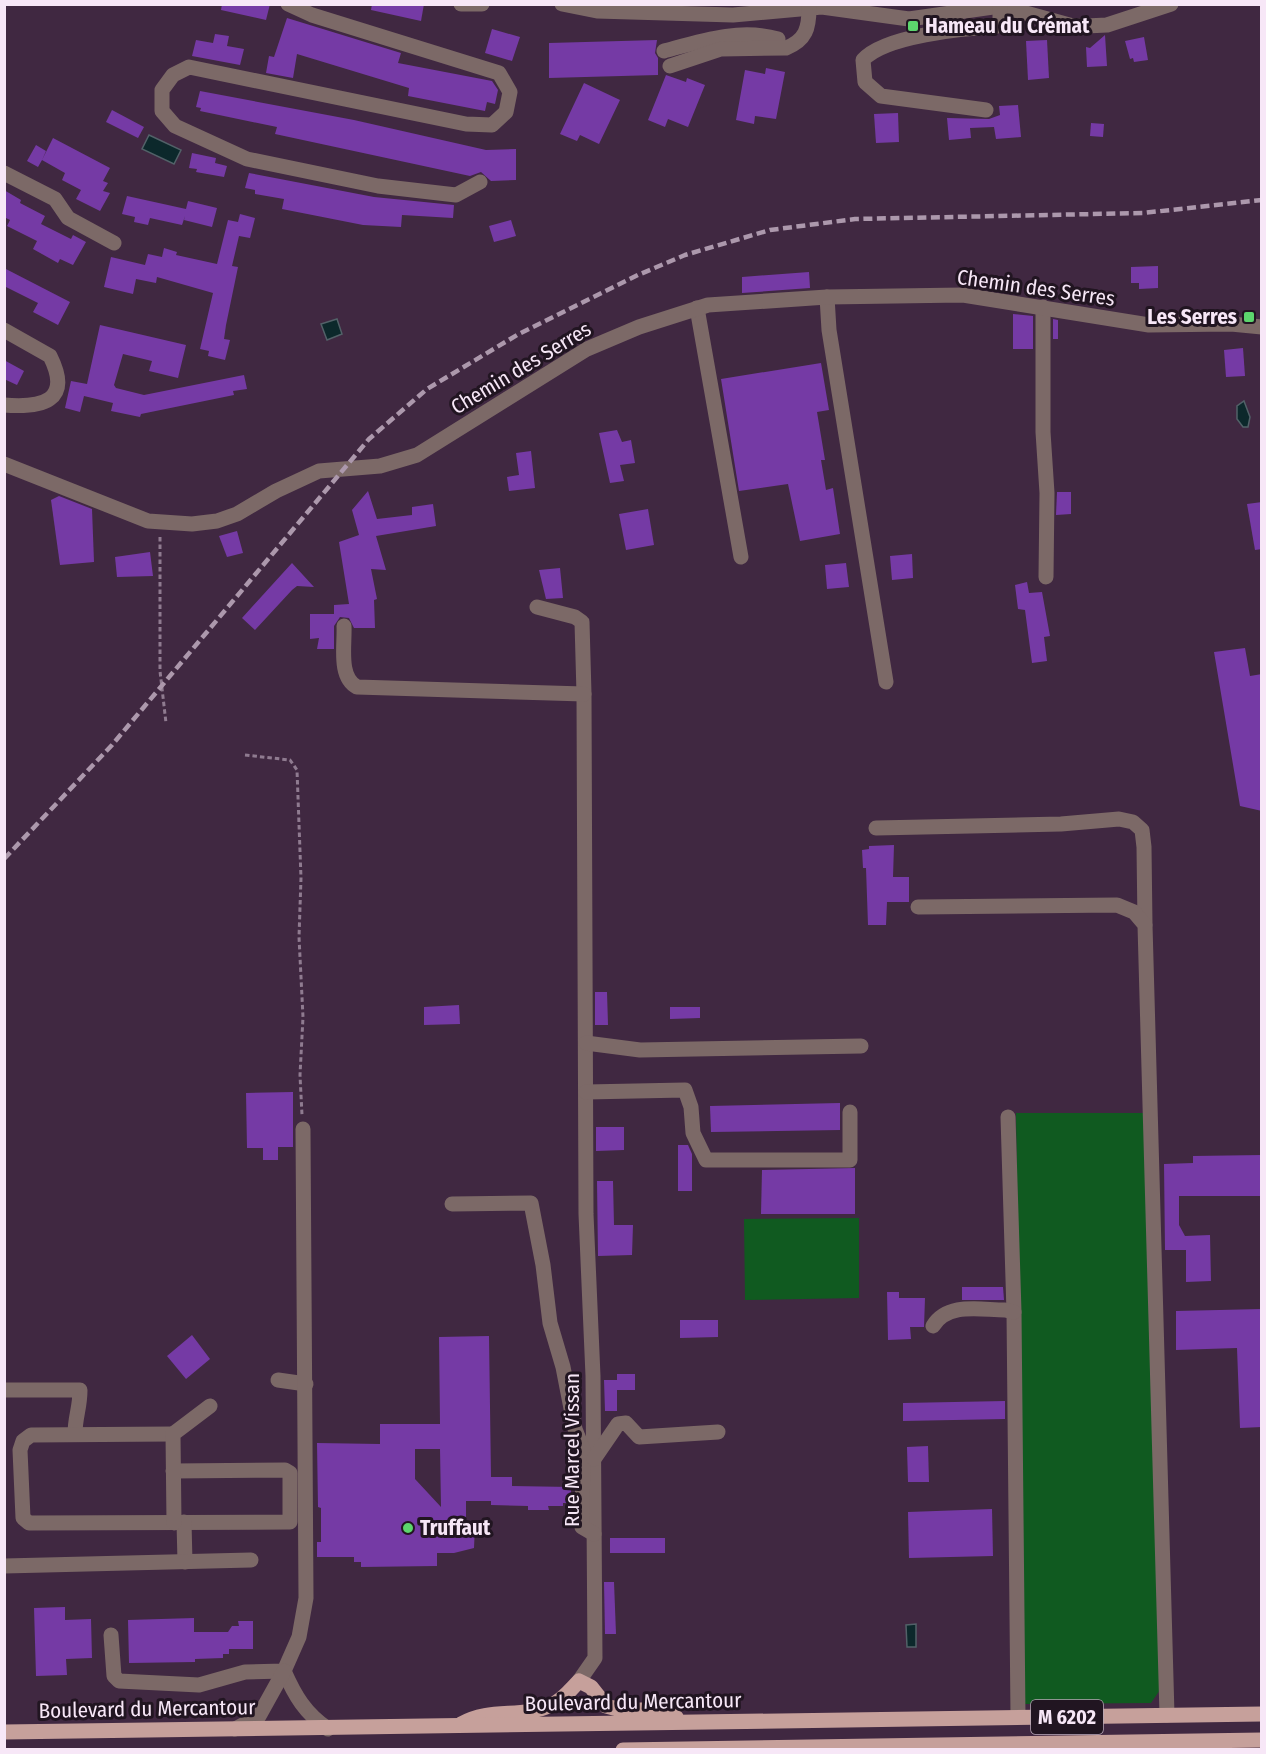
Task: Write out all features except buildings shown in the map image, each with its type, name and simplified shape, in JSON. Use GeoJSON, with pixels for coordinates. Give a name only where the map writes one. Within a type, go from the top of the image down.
{"type":"FeatureCollection","features":[{"type":"Feature","properties":{"kind":"main road"},"geometry":{"type":"LineString","coordinates":[[458,1726],[476,1716],[531,1712],[553,1705],[579,1681],[591,1687],[606,1706],[621,1710],[657,1710],[687,1721]]}},
{"type":"Feature","properties":{"kind":"main road","name":"Boulevard du Mercantour"},"geometry":{"type":"LineString","coordinates":[[11,1732],[1262,1714]]}},
{"type":"Feature","properties":{"kind":"main road","name":"M 6202"},"geometry":{"type":"LineString","coordinates":[[623,1749],[1262,1740]]}},
{"type":"Feature","properties":{"kind":"street"},"geometry":{"type":"LineString","coordinates":[[288,4],[312,15],[499,73],[510,92],[506,112],[492,125],[466,124],[189,67],[173,75],[162,90],[162,111],[175,126],[247,159],[378,186],[456,195],[480,182]]}},
{"type":"Feature","properties":{"kind":"street"},"geometry":{"type":"LineString","coordinates":[[461,4],[482,4]]}},
{"type":"Feature","properties":{"kind":"street"},"geometry":{"type":"LineString","coordinates":[[562,4],[597,11],[733,15],[809,8],[844,9],[866,15],[909,19],[1000,6],[1073,26],[1107,25],[1171,4]]}},
{"type":"Feature","properties":{"kind":"street"},"geometry":{"type":"LineString","coordinates":[[986,110],[881,96],[865,82],[863,60],[876,49],[888,45],[962,28],[995,27],[1000,22],[1000,6]]}},
{"type":"Feature","properties":{"kind":"street"},"geometry":{"type":"LineString","coordinates":[[667,58],[721,49],[786,48],[803,38],[809,24],[809,8]]}},
{"type":"Feature","properties":{"kind":"street"},"geometry":{"type":"LineString","coordinates":[[4,173],[55,198],[68,218],[114,243]]}},
{"type":"Feature","properties":{"kind":"street","name":"Chemin des Serres"},"geometry":{"type":"LineString","coordinates":[[4,464],[139,519],[161,523],[192,524],[217,521],[237,514],[276,491],[319,471],[380,466],[417,455],[588,349],[639,327],[697,308],[827,297],[963,295],[1149,325],[1231,324],[1262,327]]}},
{"type":"Feature","properties":{"kind":"street"},"geometry":{"type":"LineString","coordinates":[[827,297],[829,330],[886,682]]}},
{"type":"Feature","properties":{"kind":"street"},"geometry":{"type":"LineString","coordinates":[[1043,307],[1046,577]]}},
{"type":"Feature","properties":{"kind":"street"},"geometry":{"type":"LineString","coordinates":[[697,308],[741,557]]}},
{"type":"Feature","properties":{"kind":"street"},"geometry":{"type":"LineString","coordinates":[[4,330],[50,356],[57,378],[56,387],[48,402],[29,407],[4,405]]}},
{"type":"Feature","properties":{"kind":"street","name":"Rue Marcel Vissan"},"geometry":{"type":"LineString","coordinates":[[537,607],[575,617],[582,622],[586,1214],[594,1459],[595,1658],[579,1681]]}},
{"type":"Feature","properties":{"kind":"street"},"geometry":{"type":"LineString","coordinates":[[344,626],[345,675],[349,683],[357,687],[584,694]]}},
{"type":"Feature","properties":{"kind":"street"},"geometry":{"type":"LineString","coordinates":[[876,828],[1061,824],[1119,819],[1133,822],[1142,830],[1167,1715]]}},
{"type":"Feature","properties":{"kind":"street"},"geometry":{"type":"LineString","coordinates":[[918,907],[1117,905],[1134,912],[1145,925]]}},
{"type":"Feature","properties":{"kind":"street"},"geometry":{"type":"LineString","coordinates":[[586,1043],[640,1050],[861,1046]]}},
{"type":"Feature","properties":{"kind":"street"},"geometry":{"type":"LineString","coordinates":[[586,1092],[685,1090],[691,1107],[693,1133],[706,1160],[850,1160],[850,1112]]}},
{"type":"Feature","properties":{"kind":"street"},"geometry":{"type":"LineString","coordinates":[[1008,1117],[1014,1312],[1018,1717]]}},
{"type":"Feature","properties":{"kind":"street"},"geometry":{"type":"LineString","coordinates":[[235,1729],[259,1716],[284,1671],[299,1636],[306,1598],[303,1129]]}},
{"type":"Feature","properties":{"kind":"street"},"geometry":{"type":"LineString","coordinates":[[452,1204],[531,1203],[543,1265],[550,1323],[563,1367],[575,1430],[583,1449],[582,1527],[594,1534]]}},
{"type":"Feature","properties":{"kind":"street"},"geometry":{"type":"LineString","coordinates":[[933,1326],[938,1317],[949,1311],[1005,1310],[1014,1312]]}},
{"type":"Feature","properties":{"kind":"street"},"geometry":{"type":"LineString","coordinates":[[278,1380],[306,1384]]}},
{"type":"Feature","properties":{"kind":"street"},"geometry":{"type":"LineString","coordinates":[[5,1390],[80,1390],[80,1410],[75,1417],[75,1434]]}},
{"type":"Feature","properties":{"kind":"street"},"geometry":{"type":"LineString","coordinates":[[173,1471],[285,1470],[290,1473],[291,1522],[30,1523],[23,1518],[21,1450],[23,1441],[32,1435],[173,1434],[210,1406]]}},
{"type":"Feature","properties":{"kind":"street"},"geometry":{"type":"LineString","coordinates":[[594,1459],[618,1424],[626,1423],[639,1437],[718,1432]]}},
{"type":"Feature","properties":{"kind":"street"},"geometry":{"type":"LineString","coordinates":[[173,1434],[173,1471],[185,1562]]}},
{"type":"Feature","properties":{"kind":"street"},"geometry":{"type":"LineString","coordinates":[[5,1566],[251,1560]]}},
{"type":"Feature","properties":{"kind":"street"},"geometry":{"type":"LineString","coordinates":[[111,1635],[114,1676],[125,1683],[199,1685],[245,1672],[284,1671]]}},
{"type":"Feature","properties":{"kind":"street"},"geometry":{"type":"LineString","coordinates":[[284,1671],[301,1706],[310,1717],[328,1729]]}},
{"type":"Feature","properties":{"kind":"path"},"geometry":{"type":"LineString","coordinates":[[161,523],[160,671],[166,723]]}},
{"type":"Feature","properties":{"kind":"path"},"geometry":{"type":"LineString","coordinates":[[245,755],[290,760],[297,770],[301,878],[299,937],[303,1017],[300,1075],[303,1129]]}},
{"type":"Feature","properties":{"kind":"green space"},"geometry":{"type":"Polygon","coordinates":[[[1016,1113],[1145,1113],[1160,1690],[1151,1703],[1025,1704],[1016,1113]]]}},
{"type":"Feature","properties":{"kind":"green space"},"geometry":{"type":"Polygon","coordinates":[[[859,1218],[859,1298],[745,1300],[744,1219],[859,1218]]]}},
{"type":"Feature","properties":{"kind":"shaded area"},"geometry":{"type":"Polygon","coordinates":[[[149,135],[181,150],[174,164],[142,149],[149,135]]]}},
{"type":"Feature","properties":{"kind":"shaded area"},"geometry":{"type":"Polygon","coordinates":[[[337,319],[342,334],[327,340],[321,324],[337,319]]]}},
{"type":"Feature","properties":{"kind":"shaded area"},"geometry":{"type":"Polygon","coordinates":[[[1244,401],[1250,417],[1248,427],[1243,427],[1237,419],[1237,406],[1244,401]]]}},
{"type":"Feature","properties":{"kind":"shaded area"},"geometry":{"type":"Polygon","coordinates":[[[916,1624],[916,1647],[907,1647],[906,1625],[916,1624]]]}},
{"type":"Feature","properties":{"kind":"railway"},"geometry":{"type":"LineString","coordinates":[[4,859],[112,745],[369,439],[427,389],[517,335],[638,275],[685,255],[770,230],[855,219],[1143,213],[1262,200]]}},
{"type":"Feature","properties":{"kind":"place","name":"Hameau du Crémat"},"geometry":{"type":"Point","coordinates":[913,26]}},
{"type":"Feature","properties":{"kind":"place","name":"Les Serres"},"geometry":{"type":"Point","coordinates":[1249,317]}},
{"type":"Feature","properties":{"kind":"place","name":"Truffaut"},"geometry":{"type":"Point","coordinates":[408,1528]}}]}
